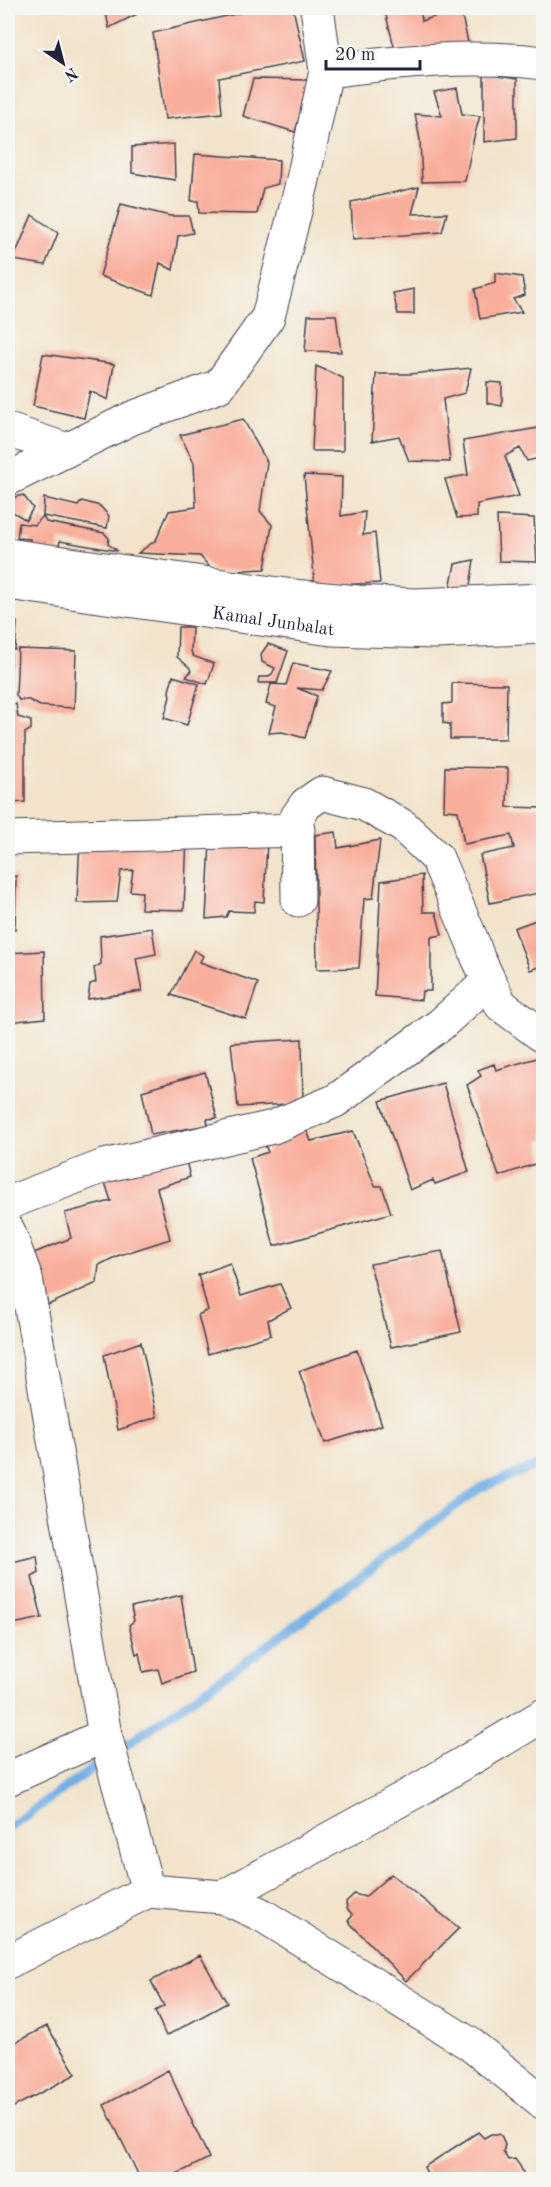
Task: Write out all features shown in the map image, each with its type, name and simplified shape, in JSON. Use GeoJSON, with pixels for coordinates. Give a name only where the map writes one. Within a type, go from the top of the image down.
{"type":"FeatureCollection","features":[{"type":"Feature","properties":{"kind":"street"},"geometry":{"type":"LineString","coordinates":[[8,479],[132,418],[219,386],[268,317],[302,184],[326,70],[317,8]]}},
{"type":"Feature","properties":{"kind":"street"},"geometry":{"type":"LineString","coordinates":[[326,70],[417,60],[512,59],[543,63]]}},
{"type":"Feature","properties":{"kind":"street"},"geometry":{"type":"LineString","coordinates":[[8,430],[67,450]]}},
{"type":"Feature","properties":{"kind":"street","name":"Kamal Junbalat"},"geometry":{"type":"LineString","coordinates":[[8,555],[293,596],[358,602],[414,604],[543,600]]}},
{"type":"Feature","properties":{"kind":"street","name":"Kamal Junbalat"},"geometry":{"type":"LineString","coordinates":[[8,583],[331,629],[436,632],[543,627]]}},
{"type":"Feature","properties":{"kind":"street"},"geometry":{"type":"LineString","coordinates":[[298,900],[297,817],[306,804],[322,793],[364,804],[403,826],[437,858],[478,958],[501,1005],[543,1037]]}},
{"type":"Feature","properties":{"kind":"street"},"geometry":{"type":"LineString","coordinates":[[8,838],[298,830]]}},
{"type":"Feature","properties":{"kind":"street"},"geometry":{"type":"LineString","coordinates":[[8,1203],[104,1166],[273,1127],[335,1101],[440,1025],[489,981]]}},
{"type":"Feature","properties":{"kind":"street"},"geometry":{"type":"LineString","coordinates":[[8,1230],[26,1278],[19,1305],[105,1735],[147,1891]]}},
{"type":"Feature","properties":{"kind":"street"},"geometry":{"type":"LineString","coordinates":[[223,1897],[420,1789],[543,1715]]}},
{"type":"Feature","properties":{"kind":"street"},"geometry":{"type":"LineString","coordinates":[[8,1779],[105,1735]]}},
{"type":"Feature","properties":{"kind":"street"},"geometry":{"type":"LineString","coordinates":[[8,1962],[147,1891],[223,1897],[262,1915],[470,2044],[543,2103]]}},
{"type":"Feature","properties":{"kind":"building"},"geometry":{"type":"Polygon","coordinates":[[[105,8],[137,8],[137,14],[109,28],[105,8]]]}},
{"type":"Feature","properties":{"kind":"building"},"geometry":{"type":"Polygon","coordinates":[[[261,8],[293,8],[305,61],[219,78],[222,113],[165,119],[153,33],[261,8]]]}},
{"type":"Feature","properties":{"kind":"building"},"geometry":{"type":"Polygon","coordinates":[[[384,8],[420,8],[422,21],[460,8],[469,46],[395,50],[384,8]]]}},
{"type":"Feature","properties":{"kind":"building"},"geometry":{"type":"Polygon","coordinates":[[[484,74],[517,79],[517,138],[484,142],[484,74]]]}},
{"type":"Feature","properties":{"kind":"building"},"geometry":{"type":"Polygon","coordinates":[[[253,79],[311,80],[295,132],[243,116],[253,79]]]}},
{"type":"Feature","properties":{"kind":"building"},"geometry":{"type":"Polygon","coordinates":[[[457,88],[462,114],[480,116],[465,181],[422,182],[420,140],[415,114],[442,116],[434,92],[457,88]]]}},
{"type":"Feature","properties":{"kind":"building"},"geometry":{"type":"Polygon","coordinates":[[[8,93],[14,94],[13,153],[8,152],[8,93]]]}},
{"type":"Feature","properties":{"kind":"building"},"geometry":{"type":"Polygon","coordinates":[[[174,144],[175,180],[132,173],[132,147],[174,144]]]}},
{"type":"Feature","properties":{"kind":"building"},"geometry":{"type":"Polygon","coordinates":[[[195,154],[279,160],[278,184],[263,188],[257,214],[199,213],[198,201],[191,201],[195,154]]]}},
{"type":"Feature","properties":{"kind":"building"},"geometry":{"type":"Polygon","coordinates":[[[419,187],[412,214],[447,213],[442,232],[353,239],[351,202],[419,187]]]}},
{"type":"Feature","properties":{"kind":"building"},"geometry":{"type":"Polygon","coordinates":[[[121,204],[170,216],[189,216],[193,233],[178,236],[173,270],[160,263],[153,295],[100,276],[121,204]]]}},
{"type":"Feature","properties":{"kind":"building"},"geometry":{"type":"Polygon","coordinates":[[[32,215],[58,233],[45,265],[13,260],[32,215]]]}},
{"type":"Feature","properties":{"kind":"building"},"geometry":{"type":"Polygon","coordinates":[[[495,273],[522,277],[525,295],[513,299],[522,312],[480,319],[475,289],[495,283],[495,273]]]}},
{"type":"Feature","properties":{"kind":"building"},"geometry":{"type":"Polygon","coordinates":[[[414,289],[414,314],[398,314],[393,293],[414,289]]]}},
{"type":"Feature","properties":{"kind":"building"},"geometry":{"type":"Polygon","coordinates":[[[308,315],[336,315],[341,352],[305,351],[308,315]]]}},
{"type":"Feature","properties":{"kind":"building"},"geometry":{"type":"Polygon","coordinates":[[[43,354],[114,364],[108,400],[90,391],[84,418],[33,406],[43,354]]]}},
{"type":"Feature","properties":{"kind":"building"},"geometry":{"type":"Polygon","coordinates":[[[316,366],[343,378],[343,451],[312,451],[316,366]]]}},
{"type":"Feature","properties":{"kind":"building"},"geometry":{"type":"Polygon","coordinates":[[[471,368],[465,393],[443,399],[450,462],[409,461],[399,436],[372,441],[376,374],[410,374],[471,368]]]}},
{"type":"Feature","properties":{"kind":"building"},"geometry":{"type":"Polygon","coordinates":[[[487,382],[502,383],[502,406],[487,403],[487,382]]]}},
{"type":"Feature","properties":{"kind":"building"},"geometry":{"type":"Polygon","coordinates":[[[243,419],[267,462],[260,511],[272,525],[265,569],[214,572],[200,556],[138,553],[156,540],[169,511],[196,507],[194,463],[180,435],[243,419]]]}},
{"type":"Feature","properties":{"kind":"building"},"geometry":{"type":"Polygon","coordinates":[[[544,427],[544,457],[527,461],[520,448],[505,456],[519,496],[477,504],[477,517],[457,518],[445,479],[468,475],[463,441],[544,427]]]}},
{"type":"Feature","properties":{"kind":"building"},"geometry":{"type":"Polygon","coordinates":[[[304,475],[342,477],[341,516],[365,512],[363,535],[375,533],[380,583],[315,586],[304,475]]]}},
{"type":"Feature","properties":{"kind":"building"},"geometry":{"type":"Polygon","coordinates":[[[23,495],[33,508],[26,520],[8,509],[15,497],[23,495]]]}},
{"type":"Feature","properties":{"kind":"building"},"geometry":{"type":"Polygon","coordinates":[[[44,498],[78,506],[82,501],[100,506],[109,516],[107,528],[43,516],[44,498]]]}},
{"type":"Feature","properties":{"kind":"building"},"geometry":{"type":"Polygon","coordinates":[[[43,516],[46,522],[104,533],[109,538],[108,544],[118,551],[60,541],[58,551],[30,546],[30,539],[17,538],[19,523],[35,525],[43,516]]]}},
{"type":"Feature","properties":{"kind":"building"},"geometry":{"type":"Polygon","coordinates":[[[497,516],[534,518],[537,562],[499,561],[497,516]]]}},
{"type":"Feature","properties":{"kind":"building"},"geometry":{"type":"Polygon","coordinates":[[[474,560],[470,586],[450,588],[455,564],[474,560]]]}},
{"type":"Feature","properties":{"kind":"building"},"geometry":{"type":"Polygon","coordinates":[[[8,621],[17,622],[15,650],[8,649],[8,621]]]}},
{"type":"Feature","properties":{"kind":"building"},"geometry":{"type":"Polygon","coordinates":[[[178,627],[192,627],[191,651],[193,656],[214,664],[207,684],[186,677],[191,671],[177,657],[178,627]]]}},
{"type":"Feature","properties":{"kind":"building"},"geometry":{"type":"Polygon","coordinates":[[[268,644],[288,651],[277,683],[258,683],[259,677],[267,677],[275,668],[262,662],[261,654],[268,644]]]}},
{"type":"Feature","properties":{"kind":"building"},"geometry":{"type":"Polygon","coordinates":[[[18,649],[76,651],[74,708],[40,706],[29,700],[19,700],[16,695],[18,649]]]}},
{"type":"Feature","properties":{"kind":"building"},"geometry":{"type":"Polygon","coordinates":[[[8,651],[11,651],[10,696],[8,696],[8,651]]]}},
{"type":"Feature","properties":{"kind":"building"},"geometry":{"type":"Polygon","coordinates":[[[293,663],[332,671],[322,690],[297,688],[317,696],[305,738],[282,732],[269,733],[276,707],[266,704],[271,684],[286,685],[293,663]]]}},
{"type":"Feature","properties":{"kind":"building"},"geometry":{"type":"Polygon","coordinates":[[[538,670],[544,670],[544,766],[541,766],[538,670]]]}},
{"type":"Feature","properties":{"kind":"building"},"geometry":{"type":"Polygon","coordinates":[[[173,676],[199,684],[187,725],[164,718],[173,676]]]}},
{"type":"Feature","properties":{"kind":"building"},"geometry":{"type":"Polygon","coordinates":[[[452,683],[507,684],[506,739],[450,739],[450,724],[443,723],[443,704],[452,703],[452,683]]]}},
{"type":"Feature","properties":{"kind":"building"},"geometry":{"type":"Polygon","coordinates":[[[16,704],[18,717],[31,721],[31,729],[25,733],[25,802],[8,803],[8,705],[16,704]]]}},
{"type":"Feature","properties":{"kind":"building"},"geometry":{"type":"Polygon","coordinates":[[[445,767],[508,768],[507,807],[544,808],[544,892],[490,903],[480,855],[514,848],[511,835],[464,844],[458,811],[444,810],[445,767]]]}},
{"type":"Feature","properties":{"kind":"building"},"geometry":{"type":"Polygon","coordinates":[[[336,832],[338,848],[380,840],[373,898],[364,899],[359,968],[317,969],[315,835],[336,832]]]}},
{"type":"Feature","properties":{"kind":"building"},"geometry":{"type":"Polygon","coordinates":[[[187,837],[184,910],[141,909],[142,892],[130,891],[133,870],[121,871],[117,902],[77,903],[80,839],[187,837]]]}},
{"type":"Feature","properties":{"kind":"building"},"geometry":{"type":"Polygon","coordinates":[[[210,842],[267,842],[264,902],[255,901],[254,912],[229,911],[226,917],[206,919],[210,842]]]}},
{"type":"Feature","properties":{"kind":"building"},"geometry":{"type":"Polygon","coordinates":[[[422,875],[423,912],[436,912],[442,935],[431,937],[431,991],[422,991],[421,1000],[375,996],[381,881],[422,875]]]}},
{"type":"Feature","properties":{"kind":"building"},"geometry":{"type":"Polygon","coordinates":[[[16,876],[15,930],[8,930],[8,878],[16,876]]]}},
{"type":"Feature","properties":{"kind":"building"},"geometry":{"type":"Polygon","coordinates":[[[544,917],[544,965],[530,970],[514,928],[544,917]]]}},
{"type":"Feature","properties":{"kind":"building"},"geometry":{"type":"Polygon","coordinates":[[[152,928],[156,954],[136,958],[142,991],[88,999],[90,984],[96,982],[94,968],[101,964],[100,936],[152,928]]]}},
{"type":"Feature","properties":{"kind":"building"},"geometry":{"type":"Polygon","coordinates":[[[194,950],[203,956],[200,962],[258,983],[246,1019],[171,995],[194,950]]]}},
{"type":"Feature","properties":{"kind":"building"},"geometry":{"type":"Polygon","coordinates":[[[44,951],[45,1018],[8,1022],[8,953],[44,951]]]}},
{"type":"Feature","properties":{"kind":"building"},"geometry":{"type":"Polygon","coordinates":[[[302,1039],[303,1103],[238,1107],[231,1043],[302,1039]]]}},
{"type":"Feature","properties":{"kind":"building"},"geometry":{"type":"Polygon","coordinates":[[[540,1057],[544,1068],[544,1140],[540,1141],[544,1161],[499,1176],[467,1085],[481,1076],[478,1070],[494,1064],[496,1070],[540,1057]]]}},
{"type":"Feature","properties":{"kind":"building"},"geometry":{"type":"Polygon","coordinates":[[[205,1072],[217,1118],[207,1119],[208,1125],[151,1135],[142,1091],[205,1072]]]}},
{"type":"Feature","properties":{"kind":"building"},"geometry":{"type":"Polygon","coordinates":[[[443,1083],[469,1172],[435,1184],[433,1180],[410,1190],[380,1101],[443,1083]]]}},
{"type":"Feature","properties":{"kind":"building"},"geometry":{"type":"Polygon","coordinates":[[[303,1120],[311,1141],[353,1131],[375,1186],[382,1186],[391,1213],[274,1246],[250,1158],[268,1152],[261,1136],[303,1120]]]}},
{"type":"Feature","properties":{"kind":"building"},"geometry":{"type":"Polygon","coordinates":[[[185,1157],[190,1177],[157,1188],[170,1239],[117,1256],[99,1265],[97,1283],[48,1305],[34,1253],[71,1238],[65,1213],[111,1201],[103,1176],[185,1157]]]}},
{"type":"Feature","properties":{"kind":"building"},"geometry":{"type":"Polygon","coordinates":[[[442,1251],[461,1332],[391,1347],[370,1264],[442,1251]]]}},
{"type":"Feature","properties":{"kind":"building"},"geometry":{"type":"Polygon","coordinates":[[[230,1263],[241,1296],[280,1284],[291,1308],[268,1320],[271,1335],[208,1354],[198,1315],[208,1310],[198,1275],[230,1263]]]}},
{"type":"Feature","properties":{"kind":"building"},"geometry":{"type":"Polygon","coordinates":[[[141,1342],[157,1417],[118,1430],[104,1355],[141,1342]]]}},
{"type":"Feature","properties":{"kind":"building"},"geometry":{"type":"Polygon","coordinates":[[[357,1350],[382,1425],[325,1443],[299,1371],[357,1350]]]}},
{"type":"Feature","properties":{"kind":"building"},"geometry":{"type":"Polygon","coordinates":[[[37,1556],[39,1573],[32,1577],[42,1618],[8,1625],[8,1563],[37,1556]]]}},
{"type":"Feature","properties":{"kind":"building"},"geometry":{"type":"Polygon","coordinates":[[[181,1595],[193,1672],[162,1683],[158,1669],[143,1672],[129,1625],[134,1621],[131,1607],[181,1595]]]}},
{"type":"Feature","properties":{"kind":"building"},"geometry":{"type":"Polygon","coordinates":[[[391,1874],[459,1928],[406,1981],[348,1921],[353,1915],[347,1909],[346,1902],[354,1894],[365,1897],[391,1874]]]}},
{"type":"Feature","properties":{"kind":"building"},"geometry":{"type":"Polygon","coordinates":[[[200,1955],[227,2003],[166,2036],[155,2011],[164,2006],[151,1981],[200,1955]]]}},
{"type":"Feature","properties":{"kind":"building"},"geometry":{"type":"Polygon","coordinates":[[[47,2026],[76,2074],[8,2110],[8,2046],[47,2026]]]}},
{"type":"Feature","properties":{"kind":"building"},"geometry":{"type":"Polygon","coordinates":[[[168,2070],[209,2158],[165,2180],[141,2180],[104,2105],[168,2070]]]}},
{"type":"Feature","properties":{"kind":"building"},"geometry":{"type":"Polygon","coordinates":[[[478,2132],[484,2138],[491,2134],[499,2134],[502,2137],[505,2145],[503,2152],[508,2160],[515,2159],[524,2175],[520,2180],[430,2180],[424,2167],[478,2132]]]}},
{"type":"Feature","properties":{"kind":"waterway"},"geometry":{"type":"LineString","coordinates":[[8,1828],[256,1654],[480,1488],[544,1463]]}}]}
